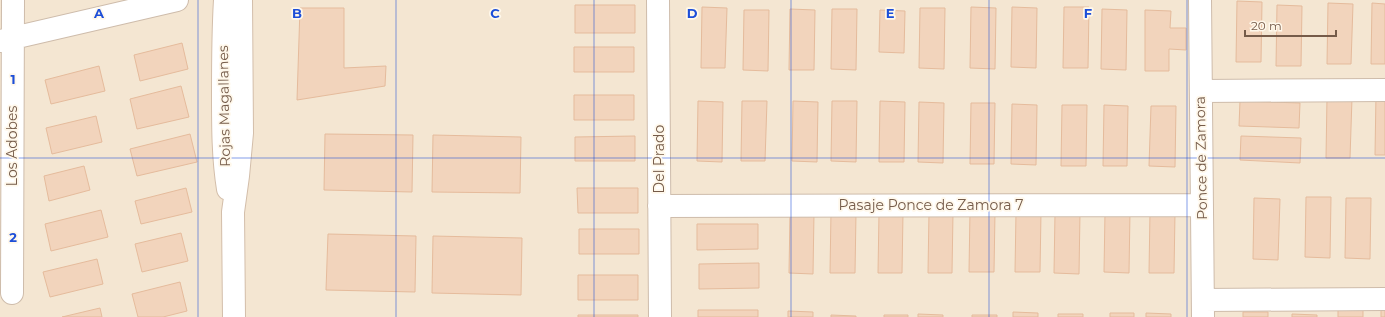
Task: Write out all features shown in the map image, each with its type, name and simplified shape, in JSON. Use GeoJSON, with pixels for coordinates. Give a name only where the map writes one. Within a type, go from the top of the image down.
{"type":"FeatureCollection","features":[{"type":"Feature","properties":{"kind":"street","name":"Los Adobes"},"geometry":{"type":"LineString","coordinates":[[12,293],[6,40],[13,0]]}},
{"type":"Feature","properties":{"kind":"street"},"geometry":{"type":"LineString","coordinates":[[6,40],[176,0]]}},
{"type":"Feature","properties":{"kind":"street","name":"Rojas Magallanes"},"geometry":{"type":"LineString","coordinates":[[225,0],[223,30],[223,134],[225,168],[233,212]]}},
{"type":"Feature","properties":{"kind":"street","name":"Rojas Magallanes"},"geometry":{"type":"LineString","coordinates":[[234,317],[233,212],[242,133],[241,0]]}},
{"type":"Feature","properties":{"kind":"street","name":"Del Prado"},"geometry":{"type":"LineString","coordinates":[[658,0],[660,317]]}},
{"type":"Feature","properties":{"kind":"street","name":"Ponce de Zamora"},"geometry":{"type":"LineString","coordinates":[[1200,0],[1203,309]]}},
{"type":"Feature","properties":{"kind":"street"},"geometry":{"type":"LineString","coordinates":[[1201,91],[1385,90]]}},
{"type":"Feature","properties":{"kind":"street","name":"Pasaje Ponce de Zamora 7"},"geometry":{"type":"LineString","coordinates":[[659,206],[1202,205]]}},
{"type":"Feature","properties":{"kind":"street"},"geometry":{"type":"LineString","coordinates":[[1203,309],[1385,299]]}},
{"type":"Feature","properties":{"kind":"shaded area"},"geometry":{"type":"Polygon","coordinates":[[[0,0],[1385,0],[1385,317],[0,317],[0,0]]]}},
{"type":"Feature","properties":{"kind":"building"},"geometry":{"type":"Polygon","coordinates":[[[1237,1],[1262,2],[1261,62],[1236,62],[1237,1]]]}},
{"type":"Feature","properties":{"kind":"building"},"geometry":{"type":"Polygon","coordinates":[[[1328,3],[1353,4],[1351,64],[1327,64],[1328,3]]]}},
{"type":"Feature","properties":{"kind":"building"},"geometry":{"type":"Polygon","coordinates":[[[1372,3],[1385,4],[1385,64],[1371,64],[1372,3]]]}},
{"type":"Feature","properties":{"kind":"building"},"geometry":{"type":"Polygon","coordinates":[[[575,5],[635,5],[635,33],[575,33],[575,5]]]}},
{"type":"Feature","properties":{"kind":"building"},"geometry":{"type":"Polygon","coordinates":[[[1277,5],[1302,6],[1301,66],[1276,66],[1277,5]]]}},
{"type":"Feature","properties":{"kind":"building"},"geometry":{"type":"Polygon","coordinates":[[[702,7],[727,8],[725,68],[701,68],[702,7]]]}},
{"type":"Feature","properties":{"kind":"building"},"geometry":{"type":"Polygon","coordinates":[[[971,7],[996,8],[995,69],[970,68],[971,7]]]}},
{"type":"Feature","properties":{"kind":"building"},"geometry":{"type":"Polygon","coordinates":[[[1012,7],[1037,8],[1036,68],[1011,67],[1012,7]]]}},
{"type":"Feature","properties":{"kind":"building"},"geometry":{"type":"Polygon","coordinates":[[[1064,7],[1089,7],[1088,68],[1063,68],[1064,7]]]}},
{"type":"Feature","properties":{"kind":"building"},"geometry":{"type":"Polygon","coordinates":[[[300,8],[344,8],[344,68],[386,66],[385,86],[297,100],[300,8]]]}},
{"type":"Feature","properties":{"kind":"building"},"geometry":{"type":"Polygon","coordinates":[[[920,8],[945,8],[944,69],[919,68],[920,8]]]}},
{"type":"Feature","properties":{"kind":"building"},"geometry":{"type":"Polygon","coordinates":[[[790,9],[815,10],[814,70],[789,70],[790,9]]]}},
{"type":"Feature","properties":{"kind":"building"},"geometry":{"type":"Polygon","coordinates":[[[832,9],[857,9],[856,70],[831,69],[832,9]]]}},
{"type":"Feature","properties":{"kind":"building"},"geometry":{"type":"Polygon","coordinates":[[[1102,9],[1127,10],[1126,70],[1101,69],[1102,9]]]}},
{"type":"Feature","properties":{"kind":"building"},"geometry":{"type":"Polygon","coordinates":[[[744,10],[769,10],[768,71],[743,70],[744,10]]]}},
{"type":"Feature","properties":{"kind":"building"},"geometry":{"type":"Polygon","coordinates":[[[880,10],[905,11],[904,53],[879,52],[880,10]]]}},
{"type":"Feature","properties":{"kind":"building"},"geometry":{"type":"Polygon","coordinates":[[[1145,10],[1171,11],[1170,28],[1186,28],[1186,50],[1169,49],[1169,71],[1145,71],[1145,10]]]}},
{"type":"Feature","properties":{"kind":"building"},"geometry":{"type":"Polygon","coordinates":[[[182,43],[188,69],[140,81],[134,55],[182,43]]]}},
{"type":"Feature","properties":{"kind":"building"},"geometry":{"type":"Polygon","coordinates":[[[574,47],[634,47],[634,72],[574,72],[574,47]]]}},
{"type":"Feature","properties":{"kind":"building"},"geometry":{"type":"Polygon","coordinates":[[[99,66],[105,91],[51,104],[45,80],[99,66]]]}},
{"type":"Feature","properties":{"kind":"building"},"geometry":{"type":"Polygon","coordinates":[[[181,86],[189,117],[137,129],[130,99],[181,86]]]}},
{"type":"Feature","properties":{"kind":"building"},"geometry":{"type":"Polygon","coordinates":[[[1376,94],[1385,95],[1385,155],[1375,155],[1376,94]]]}},
{"type":"Feature","properties":{"kind":"building"},"geometry":{"type":"Polygon","coordinates":[[[574,95],[634,95],[634,120],[574,120],[574,95]]]}},
{"type":"Feature","properties":{"kind":"building"},"geometry":{"type":"Polygon","coordinates":[[[1327,97],[1352,98],[1350,158],[1326,158],[1327,97]]]}},
{"type":"Feature","properties":{"kind":"building"},"geometry":{"type":"Polygon","coordinates":[[[698,101],[723,102],[722,162],[697,161],[698,101]]]}},
{"type":"Feature","properties":{"kind":"building"},"geometry":{"type":"Polygon","coordinates":[[[742,101],[767,101],[765,161],[741,161],[742,101]]]}},
{"type":"Feature","properties":{"kind":"building"},"geometry":{"type":"Polygon","coordinates":[[[793,101],[818,102],[817,162],[792,161],[793,101]]]}},
{"type":"Feature","properties":{"kind":"building"},"geometry":{"type":"Polygon","coordinates":[[[832,101],[857,101],[856,162],[831,161],[832,101]]]}},
{"type":"Feature","properties":{"kind":"building"},"geometry":{"type":"Polygon","coordinates":[[[880,101],[905,102],[904,162],[879,162],[880,101]]]}},
{"type":"Feature","properties":{"kind":"building"},"geometry":{"type":"Polygon","coordinates":[[[1240,101],[1300,103],[1299,128],[1239,126],[1240,101]]]}},
{"type":"Feature","properties":{"kind":"building"},"geometry":{"type":"Polygon","coordinates":[[[919,102],[944,103],[943,163],[918,162],[919,102]]]}},
{"type":"Feature","properties":{"kind":"building"},"geometry":{"type":"Polygon","coordinates":[[[971,103],[995,103],[994,164],[970,164],[971,103]]]}},
{"type":"Feature","properties":{"kind":"building"},"geometry":{"type":"Polygon","coordinates":[[[1012,104],[1037,105],[1036,165],[1011,164],[1012,104]]]}},
{"type":"Feature","properties":{"kind":"building"},"geometry":{"type":"Polygon","coordinates":[[[1062,105],[1087,105],[1086,166],[1061,166],[1062,105]]]}},
{"type":"Feature","properties":{"kind":"building"},"geometry":{"type":"Polygon","coordinates":[[[1104,105],[1128,106],[1127,166],[1103,166],[1104,105]]]}},
{"type":"Feature","properties":{"kind":"building"},"geometry":{"type":"Polygon","coordinates":[[[1151,106],[1176,106],[1175,167],[1149,166],[1151,106]]]}},
{"type":"Feature","properties":{"kind":"building"},"geometry":{"type":"Polygon","coordinates":[[[96,116],[102,142],[52,154],[46,128],[96,116]]]}},
{"type":"Feature","properties":{"kind":"building"},"geometry":{"type":"Polygon","coordinates":[[[190,134],[197,162],[137,176],[130,149],[190,134]]]}},
{"type":"Feature","properties":{"kind":"building"},"geometry":{"type":"Polygon","coordinates":[[[325,134],[413,135],[412,192],[324,190],[325,134]]]}},
{"type":"Feature","properties":{"kind":"building"},"geometry":{"type":"Polygon","coordinates":[[[433,135],[521,137],[520,193],[432,192],[433,135]]]}},
{"type":"Feature","properties":{"kind":"building"},"geometry":{"type":"Polygon","coordinates":[[[635,136],[635,161],[575,161],[575,137],[635,136]]]}},
{"type":"Feature","properties":{"kind":"building"},"geometry":{"type":"Polygon","coordinates":[[[1241,136],[1301,138],[1300,163],[1240,160],[1241,136]]]}},
{"type":"Feature","properties":{"kind":"building"},"geometry":{"type":"Polygon","coordinates":[[[84,166],[90,190],[49,201],[44,176],[84,166]]]}},
{"type":"Feature","properties":{"kind":"building"},"geometry":{"type":"Polygon","coordinates":[[[186,188],[192,212],[141,224],[135,201],[186,188]]]}},
{"type":"Feature","properties":{"kind":"building"},"geometry":{"type":"Polygon","coordinates":[[[577,188],[638,188],[638,213],[578,213],[577,188]]]}},
{"type":"Feature","properties":{"kind":"building"},"geometry":{"type":"Polygon","coordinates":[[[1306,197],[1331,197],[1330,258],[1305,257],[1306,197]]]}},
{"type":"Feature","properties":{"kind":"building"},"geometry":{"type":"Polygon","coordinates":[[[1254,198],[1280,199],[1278,260],[1253,259],[1254,198]]]}},
{"type":"Feature","properties":{"kind":"building"},"geometry":{"type":"Polygon","coordinates":[[[1346,198],[1371,198],[1370,259],[1345,258],[1346,198]]]}},
{"type":"Feature","properties":{"kind":"building"},"geometry":{"type":"Polygon","coordinates":[[[101,210],[108,237],[51,251],[45,224],[101,210]]]}},
{"type":"Feature","properties":{"kind":"building"},"geometry":{"type":"Polygon","coordinates":[[[970,211],[995,212],[994,272],[969,272],[970,211]]]}},
{"type":"Feature","properties":{"kind":"building"},"geometry":{"type":"Polygon","coordinates":[[[831,212],[856,213],[855,273],[830,273],[831,212]]]}},
{"type":"Feature","properties":{"kind":"building"},"geometry":{"type":"Polygon","coordinates":[[[929,212],[953,213],[952,273],[928,273],[929,212]]]}},
{"type":"Feature","properties":{"kind":"building"},"geometry":{"type":"Polygon","coordinates":[[[1016,212],[1041,212],[1040,272],[1015,272],[1016,212]]]}},
{"type":"Feature","properties":{"kind":"building"},"geometry":{"type":"Polygon","coordinates":[[[1105,212],[1130,212],[1129,273],[1104,272],[1105,212]]]}},
{"type":"Feature","properties":{"kind":"building"},"geometry":{"type":"Polygon","coordinates":[[[1150,212],[1175,213],[1174,273],[1149,273],[1150,212]]]}},
{"type":"Feature","properties":{"kind":"building"},"geometry":{"type":"Polygon","coordinates":[[[790,213],[814,213],[813,274],[789,273],[790,213]]]}},
{"type":"Feature","properties":{"kind":"building"},"geometry":{"type":"Polygon","coordinates":[[[879,213],[903,213],[902,273],[878,273],[879,213]]]}},
{"type":"Feature","properties":{"kind":"building"},"geometry":{"type":"Polygon","coordinates":[[[1055,213],[1080,213],[1079,274],[1054,273],[1055,213]]]}},
{"type":"Feature","properties":{"kind":"building"},"geometry":{"type":"Polygon","coordinates":[[[697,224],[758,224],[758,249],[697,250],[697,224]]]}},
{"type":"Feature","properties":{"kind":"building"},"geometry":{"type":"Polygon","coordinates":[[[579,229],[639,229],[639,254],[579,254],[579,229]]]}},
{"type":"Feature","properties":{"kind":"building"},"geometry":{"type":"Polygon","coordinates":[[[181,233],[188,261],[142,272],[135,244],[181,233]]]}},
{"type":"Feature","properties":{"kind":"building"},"geometry":{"type":"Polygon","coordinates":[[[328,234],[416,236],[415,292],[326,290],[328,234]]]}},
{"type":"Feature","properties":{"kind":"building"},"geometry":{"type":"Polygon","coordinates":[[[433,236],[522,238],[521,295],[432,293],[433,236]]]}},
{"type":"Feature","properties":{"kind":"building"},"geometry":{"type":"Polygon","coordinates":[[[97,259],[103,284],[50,297],[43,272],[97,259]]]}},
{"type":"Feature","properties":{"kind":"building"},"geometry":{"type":"Polygon","coordinates":[[[759,263],[759,288],[699,289],[699,264],[759,263]]]}},
{"type":"Feature","properties":{"kind":"building"},"geometry":{"type":"Polygon","coordinates":[[[578,275],[638,275],[638,300],[578,300],[578,275]]]}},
{"type":"Feature","properties":{"kind":"building"},"geometry":{"type":"Polygon","coordinates":[[[180,282],[187,311],[163,317],[138,317],[132,294],[180,282]]]}},
{"type":"Feature","properties":{"kind":"building"},"geometry":{"type":"Polygon","coordinates":[[[100,308],[102,317],[62,317],[100,308]]]}},
{"type":"Feature","properties":{"kind":"building"},"geometry":{"type":"Polygon","coordinates":[[[1338,308],[1363,308],[1363,317],[1338,317],[1338,308]]]}},
{"type":"Feature","properties":{"kind":"building"},"geometry":{"type":"Polygon","coordinates":[[[1381,309],[1385,309],[1385,317],[1381,317],[1381,309]]]}},
{"type":"Feature","properties":{"kind":"building"},"geometry":{"type":"Polygon","coordinates":[[[698,310],[758,310],[758,317],[698,317],[698,310]]]}},
{"type":"Feature","properties":{"kind":"building"},"geometry":{"type":"Polygon","coordinates":[[[788,311],[813,312],[813,317],[788,317],[788,311]]]}},
{"type":"Feature","properties":{"kind":"building"},"geometry":{"type":"Polygon","coordinates":[[[1013,312],[1038,313],[1038,317],[1013,317],[1013,312]]]}},
{"type":"Feature","properties":{"kind":"building"},"geometry":{"type":"Polygon","coordinates":[[[1243,312],[1268,312],[1268,317],[1243,317],[1243,312]]]}},
{"type":"Feature","properties":{"kind":"building"},"geometry":{"type":"Polygon","coordinates":[[[1110,313],[1134,313],[1134,317],[1110,317],[1110,313]]]}},
{"type":"Feature","properties":{"kind":"building"},"geometry":{"type":"Polygon","coordinates":[[[1146,313],[1171,314],[1171,317],[1146,317],[1146,313]]]}},
{"type":"Feature","properties":{"kind":"building"},"geometry":{"type":"Polygon","coordinates":[[[918,314],[943,315],[943,317],[918,317],[918,314]]]}},
{"type":"Feature","properties":{"kind":"building"},"geometry":{"type":"Polygon","coordinates":[[[1058,314],[1083,314],[1083,317],[1058,317],[1058,314]]]}},
{"type":"Feature","properties":{"kind":"building"},"geometry":{"type":"Polygon","coordinates":[[[1292,314],[1317,315],[1317,317],[1292,317],[1292,314]]]}},
{"type":"Feature","properties":{"kind":"building"},"geometry":{"type":"Polygon","coordinates":[[[578,315],[638,315],[638,317],[578,317],[578,315]]]}},
{"type":"Feature","properties":{"kind":"building"},"geometry":{"type":"Polygon","coordinates":[[[831,315],[856,316],[856,317],[831,317],[831,315]]]}},
{"type":"Feature","properties":{"kind":"building"},"geometry":{"type":"Polygon","coordinates":[[[884,315],[908,315],[908,317],[884,317],[884,315]]]}},
{"type":"Feature","properties":{"kind":"building"},"geometry":{"type":"Polygon","coordinates":[[[972,315],[997,315],[997,317],[972,317],[972,315]]]}}]}
